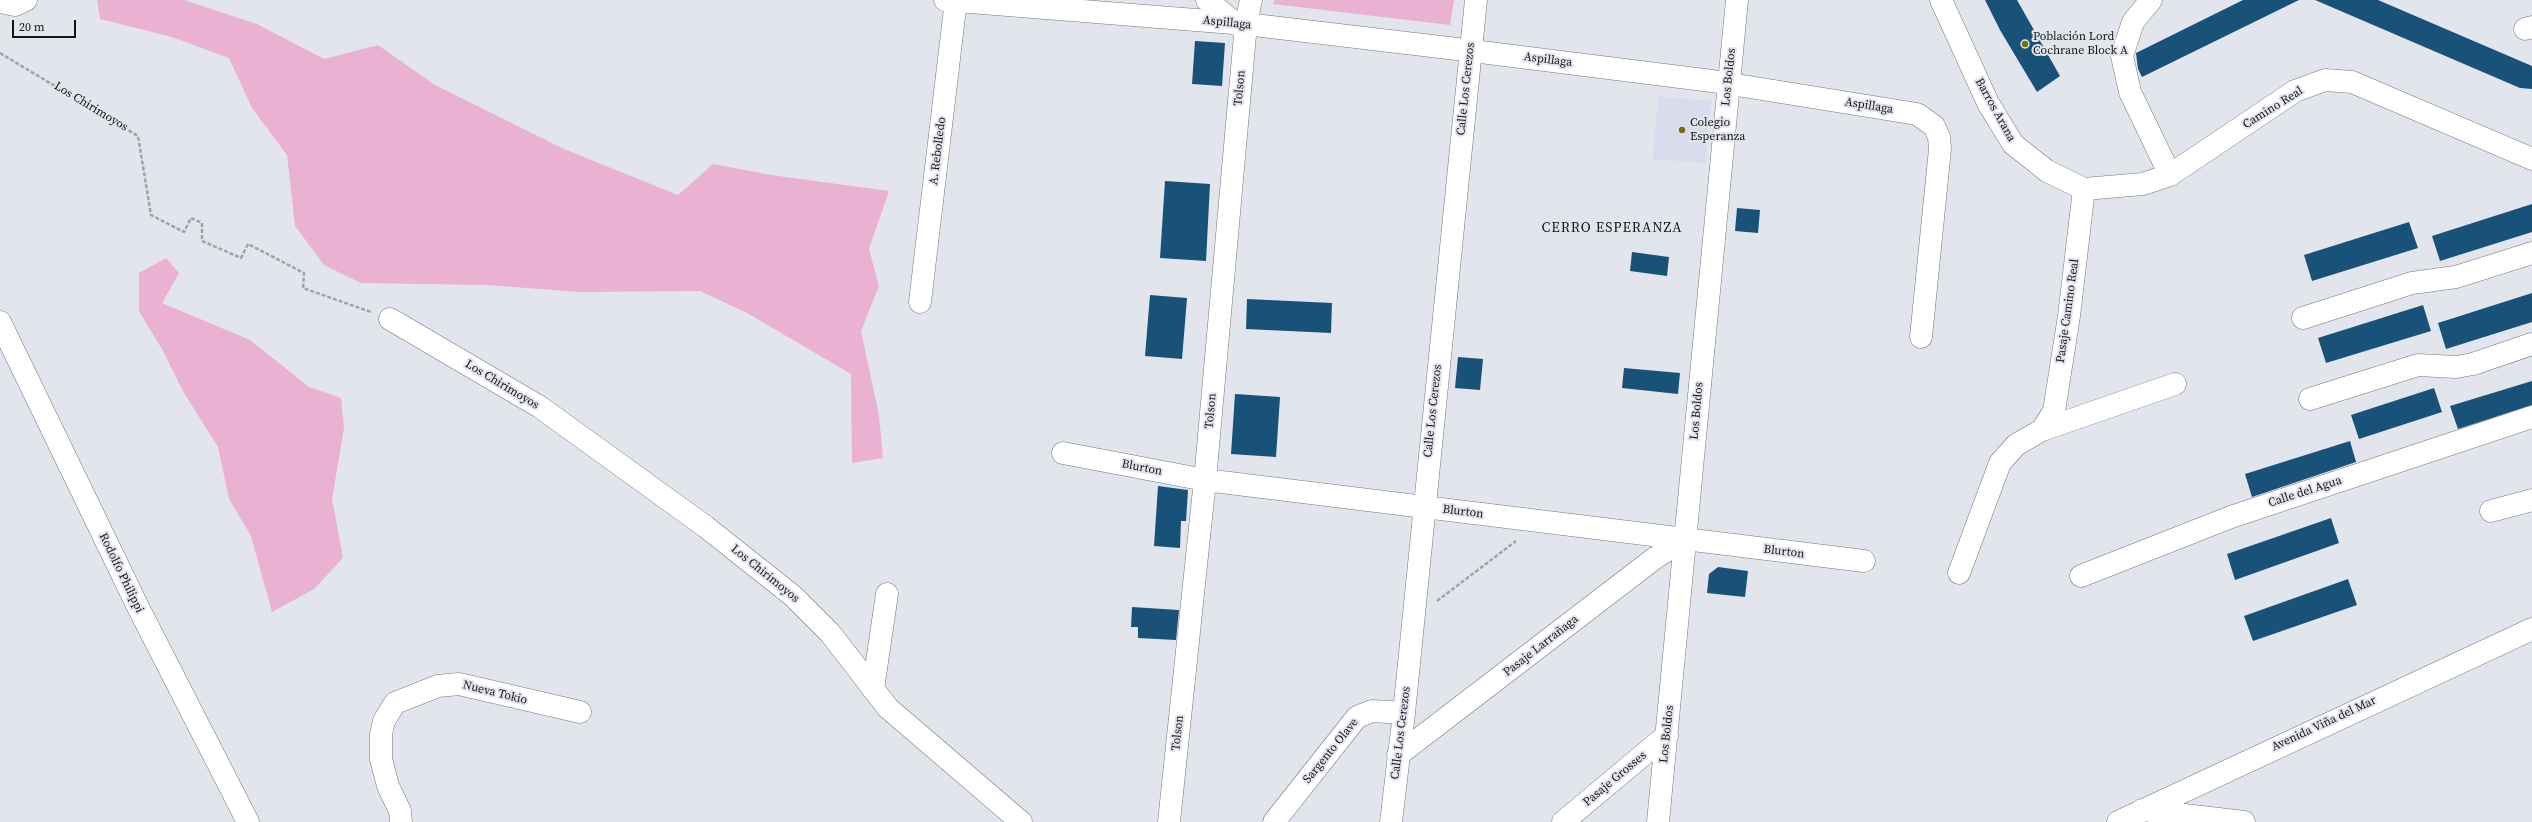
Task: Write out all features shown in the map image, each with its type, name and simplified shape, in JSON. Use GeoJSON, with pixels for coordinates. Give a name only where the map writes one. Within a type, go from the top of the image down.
{"type":"FeatureCollection","features":[{"type":"Feature","properties":{"kind":"street"},"geometry":{"type":"LineString","coordinates":[[0,2],[15,5],[26,0]]}},
{"type":"Feature","properties":{"kind":"street","name":"Aspillaga"},"geometry":{"type":"LineString","coordinates":[[952,0],[1241,24],[1470,51],[1728,84],[1917,114],[1934,126],[1939,137],[1940,149],[1921,337]]}},
{"type":"Feature","properties":{"kind":"street","name":"A. Rebolledo"},"geometry":{"type":"LineString","coordinates":[[920,302],[952,0]]}},
{"type":"Feature","properties":{"kind":"street"},"geometry":{"type":"LineString","coordinates":[[1207,0],[1241,24]]}},
{"type":"Feature","properties":{"kind":"street","name":"Tolson"},"geometry":{"type":"LineString","coordinates":[[1169,822],[1205,480],[1241,24],[1251,0]]}},
{"type":"Feature","properties":{"kind":"street","name":"Calle Los Cerezos"},"geometry":{"type":"LineString","coordinates":[[1390,822],[1404,713],[1423,508],[1476,0]]}},
{"type":"Feature","properties":{"kind":"street","name":"Los Boldos"},"geometry":{"type":"LineString","coordinates":[[1658,822],[1737,0]]}},
{"type":"Feature","properties":{"kind":"street","name":"Barros Arana"},"geometry":{"type":"LineString","coordinates":[[1941,0],[1988,103],[2013,144],[2047,171],[2084,189]]}},
{"type":"Feature","properties":{"kind":"street"},"geometry":{"type":"LineString","coordinates":[[2151,0],[2133,22],[2122,56],[2130,92],[2170,175]]}},
{"type":"Feature","properties":{"kind":"street","name":"Camino Real"},"geometry":{"type":"LineString","coordinates":[[2084,189],[2143,184],[2170,175],[2296,91],[2325,80],[2352,82],[2532,159]]}},
{"type":"Feature","properties":{"kind":"street","name":"Pasaje Camino Real"},"geometry":{"type":"LineString","coordinates":[[2042,430],[2054,411],[2069,316],[2084,189]]}},
{"type":"Feature","properties":{"kind":"street"},"geometry":{"type":"LineString","coordinates":[[2303,318],[2412,283],[2456,277],[2532,253]]}},
{"type":"Feature","properties":{"kind":"street","name":"Los Chirimoyos"},"geometry":{"type":"LineString","coordinates":[[390,319],[540,406],[706,526],[793,596],[830,633],[888,708],[1021,822]]}},
{"type":"Feature","properties":{"kind":"street","name":"Rodolfo Philippi"},"geometry":{"type":"LineString","coordinates":[[0,322],[138,607],[248,822]]}},
{"type":"Feature","properties":{"kind":"street"},"geometry":{"type":"LineString","coordinates":[[2310,399],[2418,365],[2462,366],[2532,344]]}},
{"type":"Feature","properties":{"kind":"street","name":"Pasaje Camino Real"},"geometry":{"type":"LineString","coordinates":[[1959,574],[2000,463],[2016,445],[2042,430],[2175,384]]}},
{"type":"Feature","properties":{"kind":"street","name":"Calle del Agua"},"geometry":{"type":"LineString","coordinates":[[2081,576],[2231,517],[2532,417]]}},
{"type":"Feature","properties":{"kind":"street","name":"Blurton"},"geometry":{"type":"LineString","coordinates":[[1063,453],[1205,480],[1864,562]]}},
{"type":"Feature","properties":{"kind":"street"},"geometry":{"type":"LineString","coordinates":[[2491,511],[2532,500]]}},
{"type":"Feature","properties":{"kind":"street","name":"Pasaje Larrañaga"},"geometry":{"type":"LineString","coordinates":[[1398,755],[1655,558],[1685,539]]}},
{"type":"Feature","properties":{"kind":"street"},"geometry":{"type":"LineString","coordinates":[[873,689],[887,594]]}},
{"type":"Feature","properties":{"kind":"street","name":"Avenida Viña del Mar"},"geometry":{"type":"LineString","coordinates":[[2118,822],[2532,629]]}},
{"type":"Feature","properties":{"kind":"street","name":"Nueva Tokio"},"geometry":{"type":"LineString","coordinates":[[401,822],[400,811],[388,786],[381,760],[381,734],[384,721],[395,703],[438,686],[459,684],[580,712]]}},
{"type":"Feature","properties":{"kind":"street","name":"Sargento Olave"},"geometry":{"type":"LineString","coordinates":[[1274,822],[1357,717],[1372,712],[1404,713]]}},
{"type":"Feature","properties":{"kind":"street","name":"Pasaje Grosses"},"geometry":{"type":"LineString","coordinates":[[1563,822],[1667,736]]}},
{"type":"Feature","properties":{"kind":"street"},"geometry":{"type":"LineString","coordinates":[[2142,810],[2244,822]]}},
{"type":"Feature","properties":{"kind":"path","name":"Los Chirimoyos"},"geometry":{"type":"LineString","coordinates":[[0,53],[138,136],[151,215],[184,232],[191,218],[202,223],[202,241],[241,258],[248,244],[304,273],[303,288],[390,319]]}},
{"type":"Feature","properties":{"kind":"path"},"geometry":{"type":"LineString","coordinates":[[1413,619],[1542,522]]}},
{"type":"Feature","properties":{"kind":"shaded area"},"geometry":{"type":"Polygon","coordinates":[[[97,0],[184,0],[257,24],[324,59],[378,45],[435,85],[564,149],[678,195],[713,164],[771,175],[889,191],[869,249],[879,286],[861,331],[879,415],[883,458],[852,463],[851,374],[747,313],[700,291],[580,292],[487,285],[361,283],[324,265],[295,226],[287,155],[252,108],[229,58],[172,37],[100,19],[97,0]]]}},
{"type":"Feature","properties":{"kind":"shaded area"},"geometry":{"type":"Polygon","coordinates":[[[1275,0],[1454,0],[1450,25],[1273,4],[1275,0]]]}},
{"type":"Feature","properties":{"kind":"shaded area","name":"Colegio Esperanza"},"geometry":{"type":"Polygon","coordinates":[[[1658,96],[1711,101],[1706,163],[1653,159],[1658,96]]]}},
{"type":"Feature","properties":{"kind":"shaded area"},"geometry":{"type":"Polygon","coordinates":[[[166,258],[179,273],[162,303],[250,340],[309,387],[341,398],[344,428],[332,499],[343,558],[314,589],[272,612],[251,536],[229,499],[218,447],[184,393],[163,351],[139,311],[139,273],[166,258]]]}},
{"type":"Feature","properties":{"kind":"building","name":"Población Lord Cochrane Block A"},"geometry":{"type":"Polygon","coordinates":[[[1985,0],[2017,0],[2060,76],[2037,92],[2000,30],[1985,0]]]}},
{"type":"Feature","properties":{"kind":"building"},"geometry":{"type":"Polygon","coordinates":[[[2243,0],[2299,0],[2142,77],[2138,69],[2136,53],[2243,0]]]}},
{"type":"Feature","properties":{"kind":"building"},"geometry":{"type":"Polygon","coordinates":[[[2315,0],[2378,0],[2532,66],[2532,89],[2520,88],[2315,0]]]}},
{"type":"Feature","properties":{"kind":"building"},"geometry":{"type":"Polygon","coordinates":[[[1195,41],[1225,43],[1222,86],[1192,84],[1195,41]]]}},
{"type":"Feature","properties":{"kind":"building"},"geometry":{"type":"Polygon","coordinates":[[[1165,181],[1210,184],[1206,261],[1160,258],[1165,181]]]}},
{"type":"Feature","properties":{"kind":"building"},"geometry":{"type":"Polygon","coordinates":[[[2532,204],[2532,232],[2440,261],[2432,236],[2532,204]]]}},
{"type":"Feature","properties":{"kind":"building"},"geometry":{"type":"Polygon","coordinates":[[[1737,208],[1760,210],[1758,233],[1735,231],[1737,208]]]}},
{"type":"Feature","properties":{"kind":"building"},"geometry":{"type":"Polygon","coordinates":[[[2409,222],[2418,248],[2312,281],[2304,255],[2409,222]]]}},
{"type":"Feature","properties":{"kind":"building"},"geometry":{"type":"Polygon","coordinates":[[[1632,252],[1669,257],[1667,276],[1630,271],[1632,252]]]}},
{"type":"Feature","properties":{"kind":"building"},"geometry":{"type":"Polygon","coordinates":[[[2532,293],[2532,322],[2446,349],[2438,323],[2532,293]]]}},
{"type":"Feature","properties":{"kind":"building"},"geometry":{"type":"Polygon","coordinates":[[[1150,295],[1187,298],[1182,359],[1145,356],[1150,295]]]}},
{"type":"Feature","properties":{"kind":"building"},"geometry":{"type":"Polygon","coordinates":[[[1247,299],[1332,303],[1331,333],[1246,329],[1247,299]]]}},
{"type":"Feature","properties":{"kind":"building"},"geometry":{"type":"Polygon","coordinates":[[[2423,305],[2431,331],[2326,363],[2318,338],[2423,305]]]}},
{"type":"Feature","properties":{"kind":"building"},"geometry":{"type":"Polygon","coordinates":[[[1458,357],[1483,359],[1480,390],[1455,388],[1458,357]]]}},
{"type":"Feature","properties":{"kind":"building"},"geometry":{"type":"Polygon","coordinates":[[[1624,368],[1680,373],[1678,394],[1622,388],[1624,368]]]}},
{"type":"Feature","properties":{"kind":"building"},"geometry":{"type":"Polygon","coordinates":[[[2532,381],[2532,405],[2458,429],[2450,406],[2532,381]]]}},
{"type":"Feature","properties":{"kind":"building"},"geometry":{"type":"Polygon","coordinates":[[[2434,388],[2442,412],[2359,439],[2351,415],[2434,388]]]}},
{"type":"Feature","properties":{"kind":"building"},"geometry":{"type":"Polygon","coordinates":[[[1235,394],[1280,397],[1276,457],[1231,454],[1235,394]]]}},
{"type":"Feature","properties":{"kind":"building"},"geometry":{"type":"Polygon","coordinates":[[[2350,441],[2356,462],[2252,497],[2245,474],[2350,441]]]}},
{"type":"Feature","properties":{"kind":"building"},"geometry":{"type":"Polygon","coordinates":[[[1158,486],[1188,490],[1186,521],[1181,521],[1180,548],[1154,546],[1158,486]]]}},
{"type":"Feature","properties":{"kind":"building"},"geometry":{"type":"Polygon","coordinates":[[[2331,518],[2339,543],[2235,580],[2227,554],[2331,518]]]}},
{"type":"Feature","properties":{"kind":"building"},"geometry":{"type":"Polygon","coordinates":[[[1718,567],[1748,571],[1745,597],[1707,593],[1709,574],[1718,567]]]}},
{"type":"Feature","properties":{"kind":"building"},"geometry":{"type":"Polygon","coordinates":[[[2348,579],[2357,605],[2253,641],[2244,616],[2348,579]]]}},
{"type":"Feature","properties":{"kind":"building"},"geometry":{"type":"Polygon","coordinates":[[[1132,607],[1179,610],[1176,640],[1138,638],[1138,627],[1131,627],[1132,607]]]}},
{"type":"Feature","properties":{"kind":"place","name":"Población Lord Cochrane Block A"},"geometry":{"type":"Point","coordinates":[2025,44]}},
{"type":"Feature","properties":{"kind":"place","name":"Colegio Esperanza"},"geometry":{"type":"Point","coordinates":[1682,130]}},
{"type":"Feature","properties":{"kind":"district","name":"CERRO ESPERANZA"},"geometry":{"type":"Point","coordinates":[1612,228]}}]}
